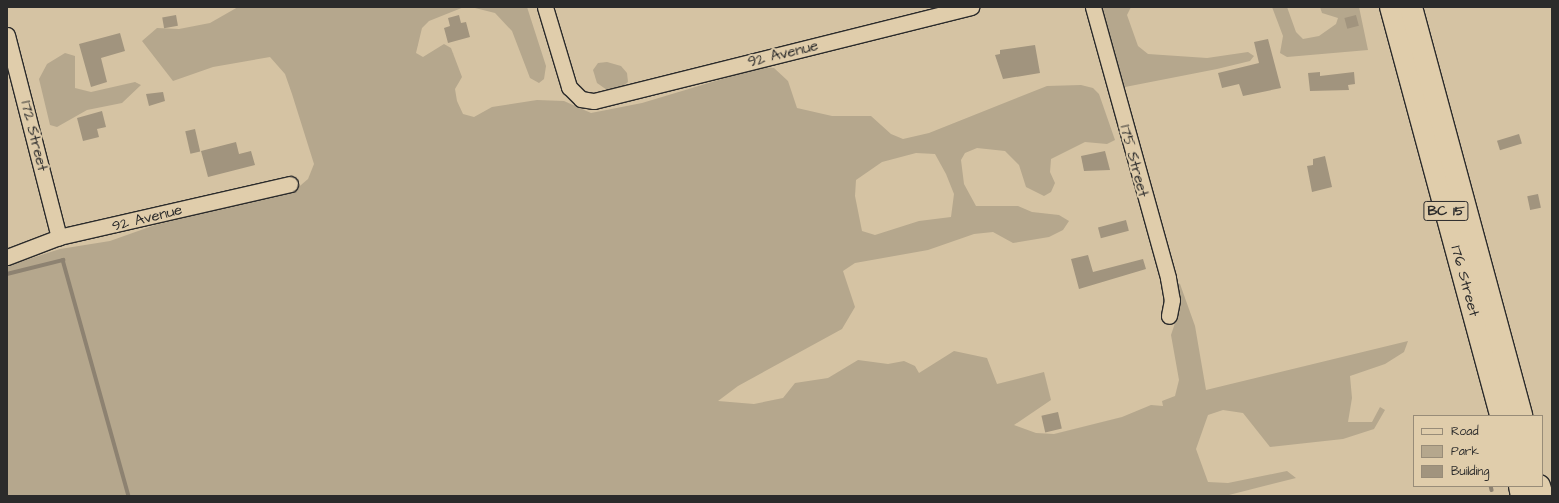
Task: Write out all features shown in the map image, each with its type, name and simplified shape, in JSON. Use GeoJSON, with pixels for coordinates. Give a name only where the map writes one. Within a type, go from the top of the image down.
{"type":"FeatureCollection","features":[{"type":"Feature","properties":{"kind":"highway","name":"176 Street"},"geometry":{"type":"LineString","coordinates":[[1391,7],[1501,415]]}},
{"type":"Feature","properties":{"kind":"highway","name":"176 Street"},"geometry":{"type":"LineString","coordinates":[[1411,7],[1521,415]]}},
{"type":"Feature","properties":{"kind":"street","name":"92 Avenue"},"geometry":{"type":"LineString","coordinates":[[545,7],[569,86],[581,99],[594,101],[971,7]]}},
{"type":"Feature","properties":{"kind":"street","name":"175 Street"},"geometry":{"type":"LineString","coordinates":[[1093,7],[1168,278],[1172,300],[1169,316]]}},
{"type":"Feature","properties":{"kind":"street","name":"172 Street"},"geometry":{"type":"LineString","coordinates":[[7,35],[59,237]]}},
{"type":"Feature","properties":{"kind":"street","name":"92 Avenue"},"geometry":{"type":"LineString","coordinates":[[7,257],[59,237],[290,184]]}},
{"type":"Feature","properties":{"kind":"green space"},"geometry":{"type":"Polygon","coordinates":[[[238,7],[464,7],[429,21],[422,28],[416,53],[423,57],[444,44],[451,48],[462,77],[455,89],[457,101],[463,114],[474,117],[492,107],[537,100],[564,101],[591,113],[642,103],[762,67],[774,68],[788,81],[797,108],[832,116],[871,116],[891,134],[903,139],[929,133],[1047,86],[1081,85],[1093,88],[1099,94],[1115,140],[1107,144],[1085,142],[1051,159],[1050,172],[1055,183],[1051,192],[1044,196],[1026,187],[1019,165],[1005,151],[977,148],[965,153],[961,160],[964,184],[976,206],[1018,206],[1032,212],[1059,215],[1069,221],[1063,230],[1049,237],[1013,243],[993,232],[974,234],[928,250],[855,263],[843,271],[855,307],[842,329],[738,386],[718,401],[754,404],[783,398],[795,383],[828,378],[858,360],[888,364],[904,361],[915,366],[919,373],[954,351],[987,358],[997,384],[1044,372],[1051,400],[1014,425],[1036,433],[1054,434],[1122,417],[1151,405],[1163,406],[1162,401],[1175,396],[1179,380],[1171,335],[1178,314],[1176,282],[1180,284],[1195,326],[1206,390],[1408,341],[1404,352],[1385,364],[1350,376],[1352,398],[1348,422],[1372,422],[1380,407],[1385,410],[1374,429],[1343,439],[1270,447],[1243,413],[1223,410],[1208,415],[1196,449],[1208,482],[1228,483],[1287,471],[1296,478],[1225,496],[7,496],[7,266],[60,249],[110,241],[155,225],[294,191],[308,179],[314,164],[285,74],[270,57],[213,67],[173,81],[142,41],[157,28],[179,29],[210,23],[238,7]],[[916,153],[882,162],[856,180],[855,196],[862,231],[875,235],[919,221],[951,217],[954,194],[946,174],[935,154],[916,153]]]}},
{"type":"Feature","properties":{"kind":"green space"},"geometry":{"type":"Polygon","coordinates":[[[471,7],[527,7],[546,66],[544,79],[539,83],[530,78],[512,31],[495,13],[471,7]]]}},
{"type":"Feature","properties":{"kind":"green space"},"geometry":{"type":"Polygon","coordinates":[[[1103,7],[1131,7],[1127,15],[1138,46],[1148,54],[1207,58],[1248,52],[1254,56],[1250,61],[1217,69],[1125,87],[1119,80],[1105,38],[1103,7]]]}},
{"type":"Feature","properties":{"kind":"green space"},"geometry":{"type":"Polygon","coordinates":[[[1272,7],[1287,7],[1296,32],[1303,39],[1319,36],[1336,24],[1338,18],[1322,13],[1320,7],[1359,7],[1368,50],[1287,57],[1280,53],[1283,36],[1272,7]]]}},
{"type":"Feature","properties":{"kind":"green space"},"geometry":{"type":"Polygon","coordinates":[[[65,53],[75,56],[75,88],[91,92],[135,82],[141,85],[122,103],[87,110],[57,127],[50,125],[39,79],[47,64],[65,53]]]}},
{"type":"Feature","properties":{"kind":"green space"},"geometry":{"type":"Polygon","coordinates":[[[607,62],[621,66],[627,73],[628,82],[622,87],[607,90],[597,83],[593,70],[598,63],[607,62]]]}},
{"type":"Feature","properties":{"kind":"building"},"geometry":{"type":"Polygon","coordinates":[[[176,15],[178,26],[164,28],[162,17],[176,15]]]}},
{"type":"Feature","properties":{"kind":"building"},"geometry":{"type":"Polygon","coordinates":[[[459,15],[461,23],[466,22],[470,37],[448,43],[444,28],[450,26],[448,18],[459,15]]]}},
{"type":"Feature","properties":{"kind":"building"},"geometry":{"type":"Polygon","coordinates":[[[1356,15],[1359,26],[1347,29],[1344,18],[1356,15]]]}},
{"type":"Feature","properties":{"kind":"building"},"geometry":{"type":"Polygon","coordinates":[[[120,33],[125,51],[101,58],[107,82],[91,87],[79,44],[120,33]]]}},
{"type":"Feature","properties":{"kind":"building"},"geometry":{"type":"Polygon","coordinates":[[[1268,39],[1281,88],[1243,96],[1239,84],[1222,88],[1218,73],[1259,63],[1254,42],[1268,39]]]}},
{"type":"Feature","properties":{"kind":"building"},"geometry":{"type":"Polygon","coordinates":[[[1035,45],[1040,73],[1003,79],[995,55],[1000,54],[1000,50],[1035,45]]]}},
{"type":"Feature","properties":{"kind":"building"},"geometry":{"type":"Polygon","coordinates":[[[1320,72],[1320,76],[1354,72],[1355,84],[1348,85],[1349,90],[1310,91],[1308,73],[1320,72]]]}},
{"type":"Feature","properties":{"kind":"building"},"geometry":{"type":"Polygon","coordinates":[[[163,92],[165,101],[149,106],[146,94],[163,92]]]}},
{"type":"Feature","properties":{"kind":"building"},"geometry":{"type":"Polygon","coordinates":[[[102,111],[106,127],[97,129],[99,137],[83,141],[77,118],[102,111]]]}},
{"type":"Feature","properties":{"kind":"building"},"geometry":{"type":"Polygon","coordinates":[[[195,129],[200,151],[190,154],[185,131],[195,129]]]}},
{"type":"Feature","properties":{"kind":"building"},"geometry":{"type":"Polygon","coordinates":[[[1519,134],[1522,144],[1500,150],[1497,141],[1519,134]]]}},
{"type":"Feature","properties":{"kind":"building"},"geometry":{"type":"Polygon","coordinates":[[[236,142],[239,154],[251,151],[255,165],[208,177],[201,151],[236,142]]]}},
{"type":"Feature","properties":{"kind":"building"},"geometry":{"type":"Polygon","coordinates":[[[1105,151],[1110,170],[1084,171],[1081,156],[1105,151]]]}},
{"type":"Feature","properties":{"kind":"building"},"geometry":{"type":"Polygon","coordinates":[[[1325,156],[1332,187],[1312,192],[1307,166],[1313,165],[1313,159],[1325,156]]]}},
{"type":"Feature","properties":{"kind":"building"},"geometry":{"type":"Polygon","coordinates":[[[1538,194],[1541,208],[1530,210],[1527,196],[1538,194]]]}},
{"type":"Feature","properties":{"kind":"building"},"geometry":{"type":"Polygon","coordinates":[[[1126,220],[1129,231],[1101,238],[1098,228],[1126,220]]]}},
{"type":"Feature","properties":{"kind":"building"},"geometry":{"type":"Polygon","coordinates":[[[1088,255],[1093,272],[1143,259],[1146,269],[1079,289],[1071,259],[1088,255]]]}},
{"type":"Feature","properties":{"kind":"building"},"geometry":{"type":"Polygon","coordinates":[[[1058,412],[1062,429],[1045,432],[1041,416],[1058,412]]]}},
{"type":"Feature","properties":{"kind":"waterway"},"geometry":{"type":"LineString","coordinates":[[7,274],[63,260],[129,496]]}}]}
